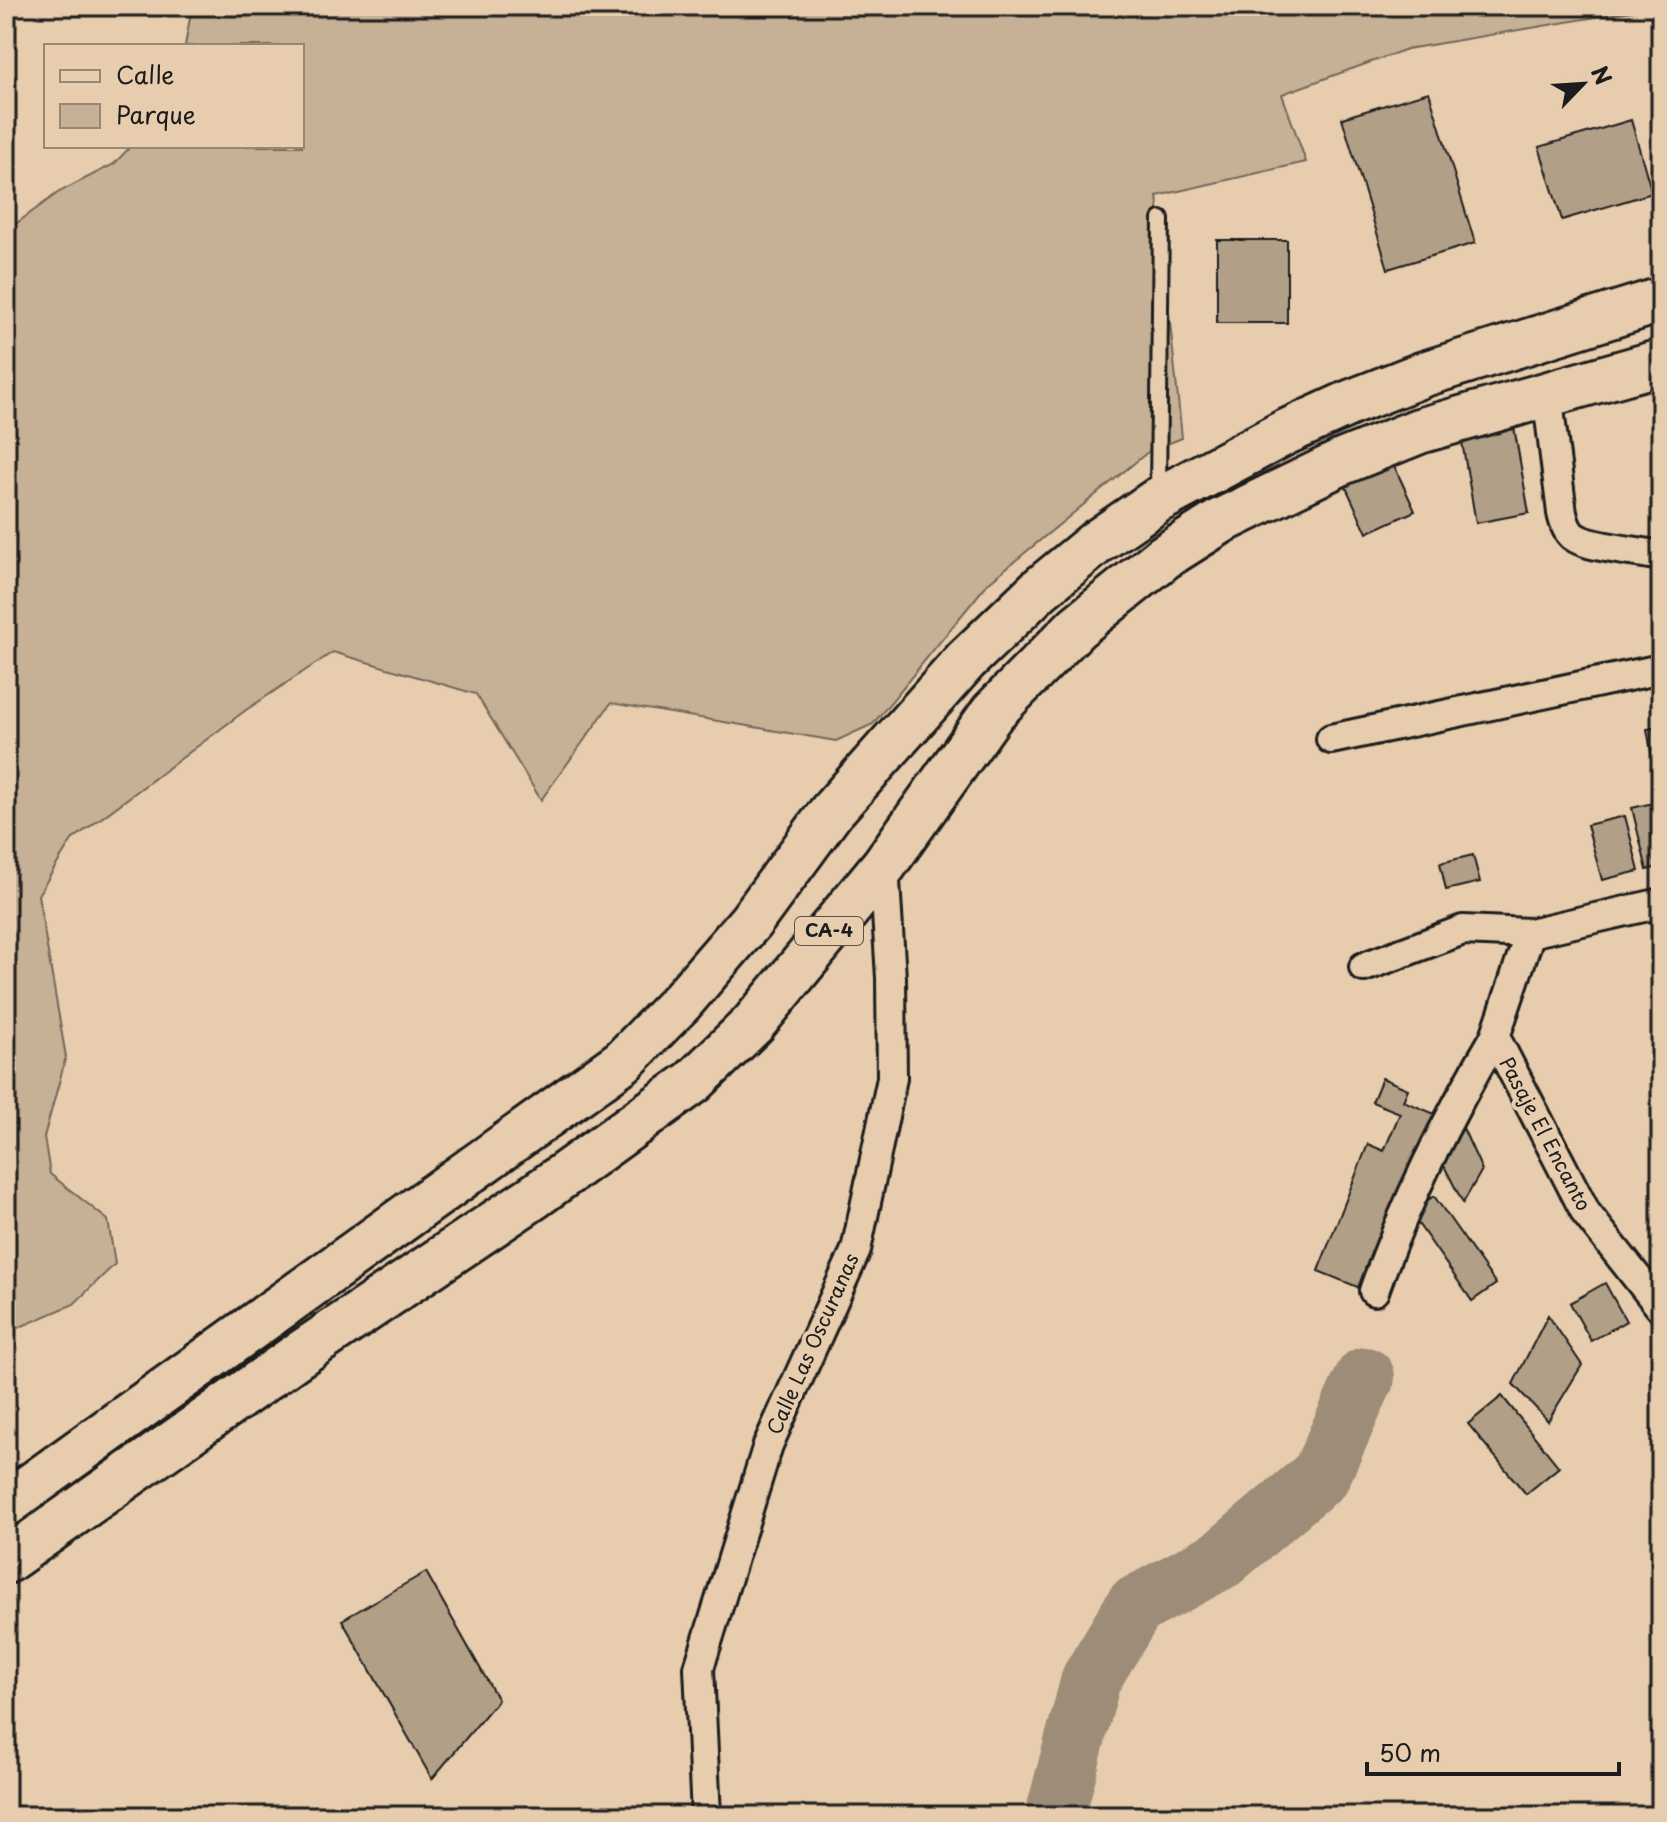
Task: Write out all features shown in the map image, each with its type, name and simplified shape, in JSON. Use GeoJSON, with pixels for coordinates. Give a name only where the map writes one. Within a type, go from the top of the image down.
{"type":"FeatureCollection","features":[{"type":"Feature","properties":{"kind":"highway"},"geometry":{"type":"LineString","coordinates":[[6,1504],[623,1061],[682,1001],[742,932],[831,812],[966,660],[1040,589],[1097,542],[1158,500],[1284,433],[1352,402],[1424,374],[1661,300]]}},
{"type":"Feature","properties":{"kind":"highway","name":"CA-4"},"geometry":{"type":"LineString","coordinates":[[6,1561],[297,1356],[535,1196],[693,1082],[753,1024],[884,865],[993,712],[1077,627],[1164,557],[1221,521],[1342,462],[1419,431],[1661,362]]}},
{"type":"Feature","properties":{"kind":"street"},"geometry":{"type":"LineString","coordinates":[[1547,393],[1562,513],[1567,530],[1575,538],[1597,545],[1661,556]]}},
{"type":"Feature","properties":{"kind":"street"},"geometry":{"type":"LineString","coordinates":[[1331,739],[1661,669]]}},
{"type":"Feature","properties":{"kind":"street","name":"Calle Las Oscuranas"},"geometry":{"type":"LineString","coordinates":[[706,1816],[699,1668],[768,1445],[856,1250],[892,1078],[891,978],[884,865]]}},
{"type":"Feature","properties":{"kind":"street"},"geometry":{"type":"LineString","coordinates":[[1364,967],[1463,930],[1530,933],[1661,903]]}},
{"type":"Feature","properties":{"kind":"street","name":"Pasaje El Encanto"},"geometry":{"type":"LineString","coordinates":[[1530,933],[1495,1037],[1586,1213],[1661,1308]]}},
{"type":"Feature","properties":{"kind":"street"},"geometry":{"type":"LineString","coordinates":[[1374,1291],[1393,1237],[1430,1154],[1495,1037]]}},
{"type":"Feature","properties":{"kind":"lane"},"geometry":{"type":"LineString","coordinates":[[1158,500],[1161,219]]}},
{"type":"Feature","properties":{"kind":"green space"},"geometry":{"type":"Polygon","coordinates":[[[192,6],[1661,6],[1407,49],[1282,94],[1306,162],[1157,196],[1182,438],[1149,451],[988,583],[873,724],[836,741],[611,703],[541,800],[476,694],[333,652],[246,710],[72,840],[38,895],[66,1057],[44,1137],[50,1174],[108,1220],[115,1264],[74,1304],[6,1333],[6,231],[59,192],[114,164],[129,148],[304,148],[304,44],[185,44],[192,6]]]}},
{"type":"Feature","properties":{"kind":"building"},"geometry":{"type":"Polygon","coordinates":[[[1429,92],[1475,243],[1388,269],[1342,118],[1429,92]]]}},
{"type":"Feature","properties":{"kind":"building"},"geometry":{"type":"Polygon","coordinates":[[[1631,120],[1652,193],[1562,220],[1539,147],[1631,120]]]}},
{"type":"Feature","properties":{"kind":"building"},"geometry":{"type":"Polygon","coordinates":[[[1217,240],[1287,240],[1287,323],[1217,323],[1217,240]]]}},
{"type":"Feature","properties":{"kind":"building"},"geometry":{"type":"Polygon","coordinates":[[[1514,427],[1529,513],[1476,523],[1461,436],[1514,427]]]}},
{"type":"Feature","properties":{"kind":"building"},"geometry":{"type":"Polygon","coordinates":[[[1392,461],[1415,511],[1367,533],[1344,483],[1392,461]]]}},
{"type":"Feature","properties":{"kind":"building"},"geometry":{"type":"Polygon","coordinates":[[[1661,727],[1661,761],[1653,762],[1647,729],[1661,727]]]}},
{"type":"Feature","properties":{"kind":"building"},"geometry":{"type":"Polygon","coordinates":[[[1661,801],[1661,866],[1647,870],[1632,808],[1661,801]]]}},
{"type":"Feature","properties":{"kind":"building"},"geometry":{"type":"Polygon","coordinates":[[[1625,816],[1639,871],[1602,880],[1587,825],[1625,816]]]}},
{"type":"Feature","properties":{"kind":"building"},"geometry":{"type":"Polygon","coordinates":[[[1473,855],[1480,882],[1446,890],[1440,863],[1473,855]]]}},
{"type":"Feature","properties":{"kind":"building"},"geometry":{"type":"Polygon","coordinates":[[[1382,1078],[1408,1089],[1403,1101],[1435,1114],[1365,1290],[1318,1271],[1368,1144],[1384,1151],[1400,1113],[1372,1102],[1382,1078]]]}},
{"type":"Feature","properties":{"kind":"building"},"geometry":{"type":"Polygon","coordinates":[[[1463,1128],[1482,1170],[1463,1203],[1442,1162],[1463,1128]]]}},
{"type":"Feature","properties":{"kind":"building"},"geometry":{"type":"Polygon","coordinates":[[[1434,1196],[1496,1284],[1472,1301],[1410,1212],[1434,1196]]]}},
{"type":"Feature","properties":{"kind":"building"},"geometry":{"type":"Polygon","coordinates":[[[1605,1283],[1626,1321],[1591,1341],[1570,1303],[1605,1283]]]}},
{"type":"Feature","properties":{"kind":"building"},"geometry":{"type":"Polygon","coordinates":[[[1548,1315],[1582,1365],[1548,1421],[1513,1384],[1548,1315]]]}},
{"type":"Feature","properties":{"kind":"building"},"geometry":{"type":"Polygon","coordinates":[[[1502,1396],[1559,1467],[1526,1494],[1468,1424],[1502,1396]]]}},
{"type":"Feature","properties":{"kind":"building"},"geometry":{"type":"Polygon","coordinates":[[[426,1572],[498,1700],[432,1779],[342,1620],[426,1572]]]}},
{"type":"Feature","properties":{"kind":"waterway"},"geometry":{"type":"LineString","coordinates":[[1055,1816],[1091,1679],[1135,1606],[1222,1559],[1321,1475],[1365,1377]]}}]}
